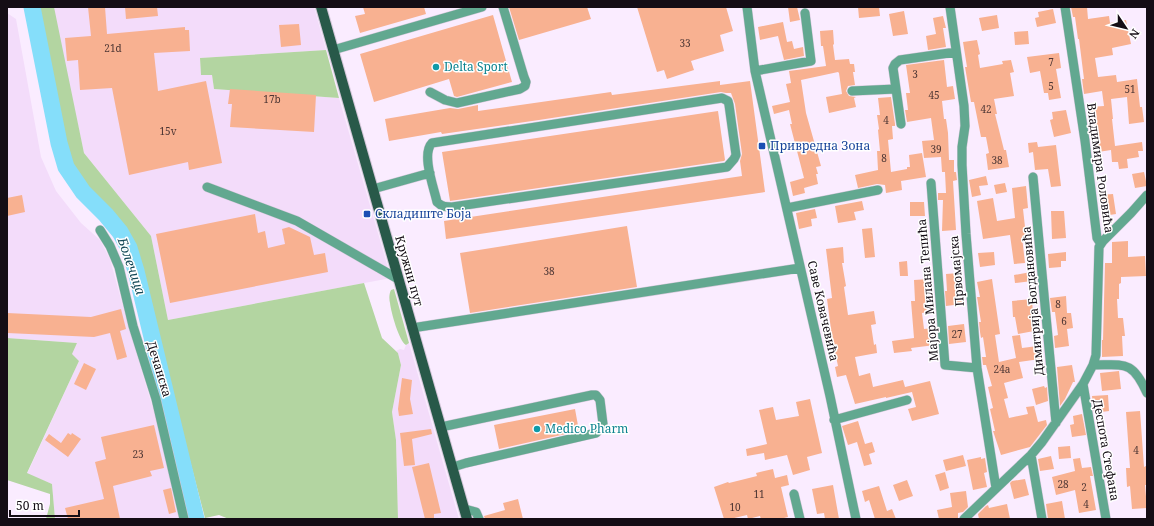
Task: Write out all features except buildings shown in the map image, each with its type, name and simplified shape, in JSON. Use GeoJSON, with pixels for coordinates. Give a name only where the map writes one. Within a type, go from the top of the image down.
{"type":"FeatureCollection","features":[{"type":"Feature","properties":{"kind":"main road","name":"Кружни пут"},"geometry":{"type":"LineString","coordinates":[[321,7],[467,519]]}},
{"type":"Feature","properties":{"kind":"street"},"geometry":{"type":"LineString","coordinates":[[333,50],[482,7]]}},
{"type":"Feature","properties":{"kind":"street"},"geometry":{"type":"LineString","coordinates":[[430,92],[445,100],[457,103],[520,89],[524,86],[526,82],[503,7]]}},
{"type":"Feature","properties":{"kind":"street","name":"Саве Ковачевића"},"geometry":{"type":"LineString","coordinates":[[747,7],[755,71],[856,519]]}},
{"type":"Feature","properties":{"kind":"street","name":"Првомајска"},"geometry":{"type":"LineString","coordinates":[[950,7],[964,106],[962,165],[977,368],[996,488]]}},
{"type":"Feature","properties":{"kind":"street","name":"Владимира Роловића"},"geometry":{"type":"LineString","coordinates":[[996,488],[1031,455],[1056,423],[1083,384],[1093,365],[1096,355],[1098,252],[1101,244],[1097,238],[1085,141],[1065,7]]}},
{"type":"Feature","properties":{"kind":"street"},"geometry":{"type":"LineString","coordinates":[[755,71],[811,61],[805,13]]}},
{"type":"Feature","properties":{"kind":"street"},"geometry":{"type":"LineString","coordinates":[[901,124],[895,89],[893,68],[895,64],[900,60],[956,52]]}},
{"type":"Feature","properties":{"kind":"street"},"geometry":{"type":"LineString","coordinates":[[852,91],[895,89]]}},
{"type":"Feature","properties":{"kind":"street"},"geometry":{"type":"LineString","coordinates":[[722,98],[728,101],[729,105],[736,155],[727,167],[452,207],[444,207],[437,202],[430,173],[428,154],[429,146],[432,144],[722,98]]}},
{"type":"Feature","properties":{"kind":"street"},"geometry":{"type":"LineString","coordinates":[[373,189],[430,173]]}},
{"type":"Feature","properties":{"kind":"street","name":"Димитрија Богдановића"},"geometry":{"type":"LineString","coordinates":[[1033,177],[1056,423]]}},
{"type":"Feature","properties":{"kind":"street","name":"Мајора Милана Тепића"},"geometry":{"type":"LineString","coordinates":[[931,183],[945,365],[977,368]]}},
{"type":"Feature","properties":{"kind":"street"},"geometry":{"type":"LineString","coordinates":[[207,187],[297,221],[398,279]]}},
{"type":"Feature","properties":{"kind":"street"},"geometry":{"type":"LineString","coordinates":[[787,208],[878,190]]}},
{"type":"Feature","properties":{"kind":"street"},"geometry":{"type":"LineString","coordinates":[[1101,244],[1147,195]]}},
{"type":"Feature","properties":{"kind":"street","name":"Дечанска"},"geometry":{"type":"LineString","coordinates":[[100,230],[110,246],[119,267],[133,326],[156,399],[184,519]]}},
{"type":"Feature","properties":{"kind":"street"},"geometry":{"type":"LineString","coordinates":[[412,328],[800,268]]}},
{"type":"Feature","properties":{"kind":"street"},"geometry":{"type":"LineString","coordinates":[[1093,365],[1123,365],[1137,375],[1147,393]]}},
{"type":"Feature","properties":{"kind":"street","name":"Деспота Стефана"},"geometry":{"type":"LineString","coordinates":[[1083,384],[1106,519]]}},
{"type":"Feature","properties":{"kind":"street"},"geometry":{"type":"LineString","coordinates":[[441,427],[592,395],[596,395],[600,400],[603,424],[596,433],[453,467]]}},
{"type":"Feature","properties":{"kind":"street"},"geometry":{"type":"LineString","coordinates":[[834,420],[907,400]]}},
{"type":"Feature","properties":{"kind":"street"},"geometry":{"type":"LineString","coordinates":[[1031,455],[1042,519]]}},
{"type":"Feature","properties":{"kind":"street"},"geometry":{"type":"LineString","coordinates":[[964,519],[996,488]]}},
{"type":"Feature","properties":{"kind":"street"},"geometry":{"type":"LineString","coordinates":[[794,494],[800,519]]}},
{"type":"Feature","properties":{"kind":"street"},"geometry":{"type":"LineString","coordinates":[[465,509],[476,512],[479,519]]}},
{"type":"Feature","properties":{"kind":"shaded area"},"geometry":{"type":"Polygon","coordinates":[[[52,7],[314,7],[326,50],[200,58],[201,74],[212,75],[214,89],[339,98],[391,278],[168,320],[151,236],[84,153],[52,7]]]}},
{"type":"Feature","properties":{"kind":"shaded area"},"geometry":{"type":"Polygon","coordinates":[[[7,13],[16,19],[41,157],[56,191],[81,223],[100,240],[110,259],[154,412],[181,519],[55,519],[52,484],[27,474],[79,361],[71,354],[77,343],[7,338],[7,13]]]}},
{"type":"Feature","properties":{"kind":"shaded area"},"geometry":{"type":"Polygon","coordinates":[[[409,343],[459,519],[398,519],[396,440],[392,412],[401,365],[398,353],[396,351],[400,349],[404,350],[406,345],[409,343]]]}},
{"type":"Feature","properties":{"kind":"green space"},"geometry":{"type":"Polygon","coordinates":[[[37,7],[54,7],[84,153],[151,236],[168,320],[364,283],[382,338],[398,353],[401,365],[392,412],[396,440],[398,519],[229,519],[219,515],[205,518],[134,248],[124,229],[78,177],[63,141],[37,7]]]}},
{"type":"Feature","properties":{"kind":"green space"},"geometry":{"type":"Polygon","coordinates":[[[326,50],[339,98],[214,89],[212,75],[201,75],[200,58],[326,50]]]}},
{"type":"Feature","properties":{"kind":"green space"},"geometry":{"type":"Polygon","coordinates":[[[394,289],[409,343],[406,345],[398,332],[389,300],[391,290],[394,289]]]}},
{"type":"Feature","properties":{"kind":"green space"},"geometry":{"type":"Polygon","coordinates":[[[7,338],[77,343],[72,354],[79,361],[27,473],[52,484],[55,519],[46,519],[50,504],[50,494],[7,480],[7,338]]]}},
{"type":"Feature","properties":{"kind":"waterway","name":"Болечица"},"geometry":{"type":"LineString","coordinates":[[32,7],[59,143],[66,167],[83,192],[106,215],[120,232],[129,248],[136,271],[196,519]]}},
{"type":"Feature","properties":{"kind":"place","name":"Delta Sport"},"geometry":{"type":"Point","coordinates":[436,67]}},
{"type":"Feature","properties":{"kind":"place","name":"Привредна Зона"},"geometry":{"type":"Point","coordinates":[762,146]}},
{"type":"Feature","properties":{"kind":"place","name":"Складиште Боја"},"geometry":{"type":"Point","coordinates":[367,214]}},
{"type":"Feature","properties":{"kind":"place","name":"Medico Pharm"},"geometry":{"type":"Point","coordinates":[537,429]}}]}
